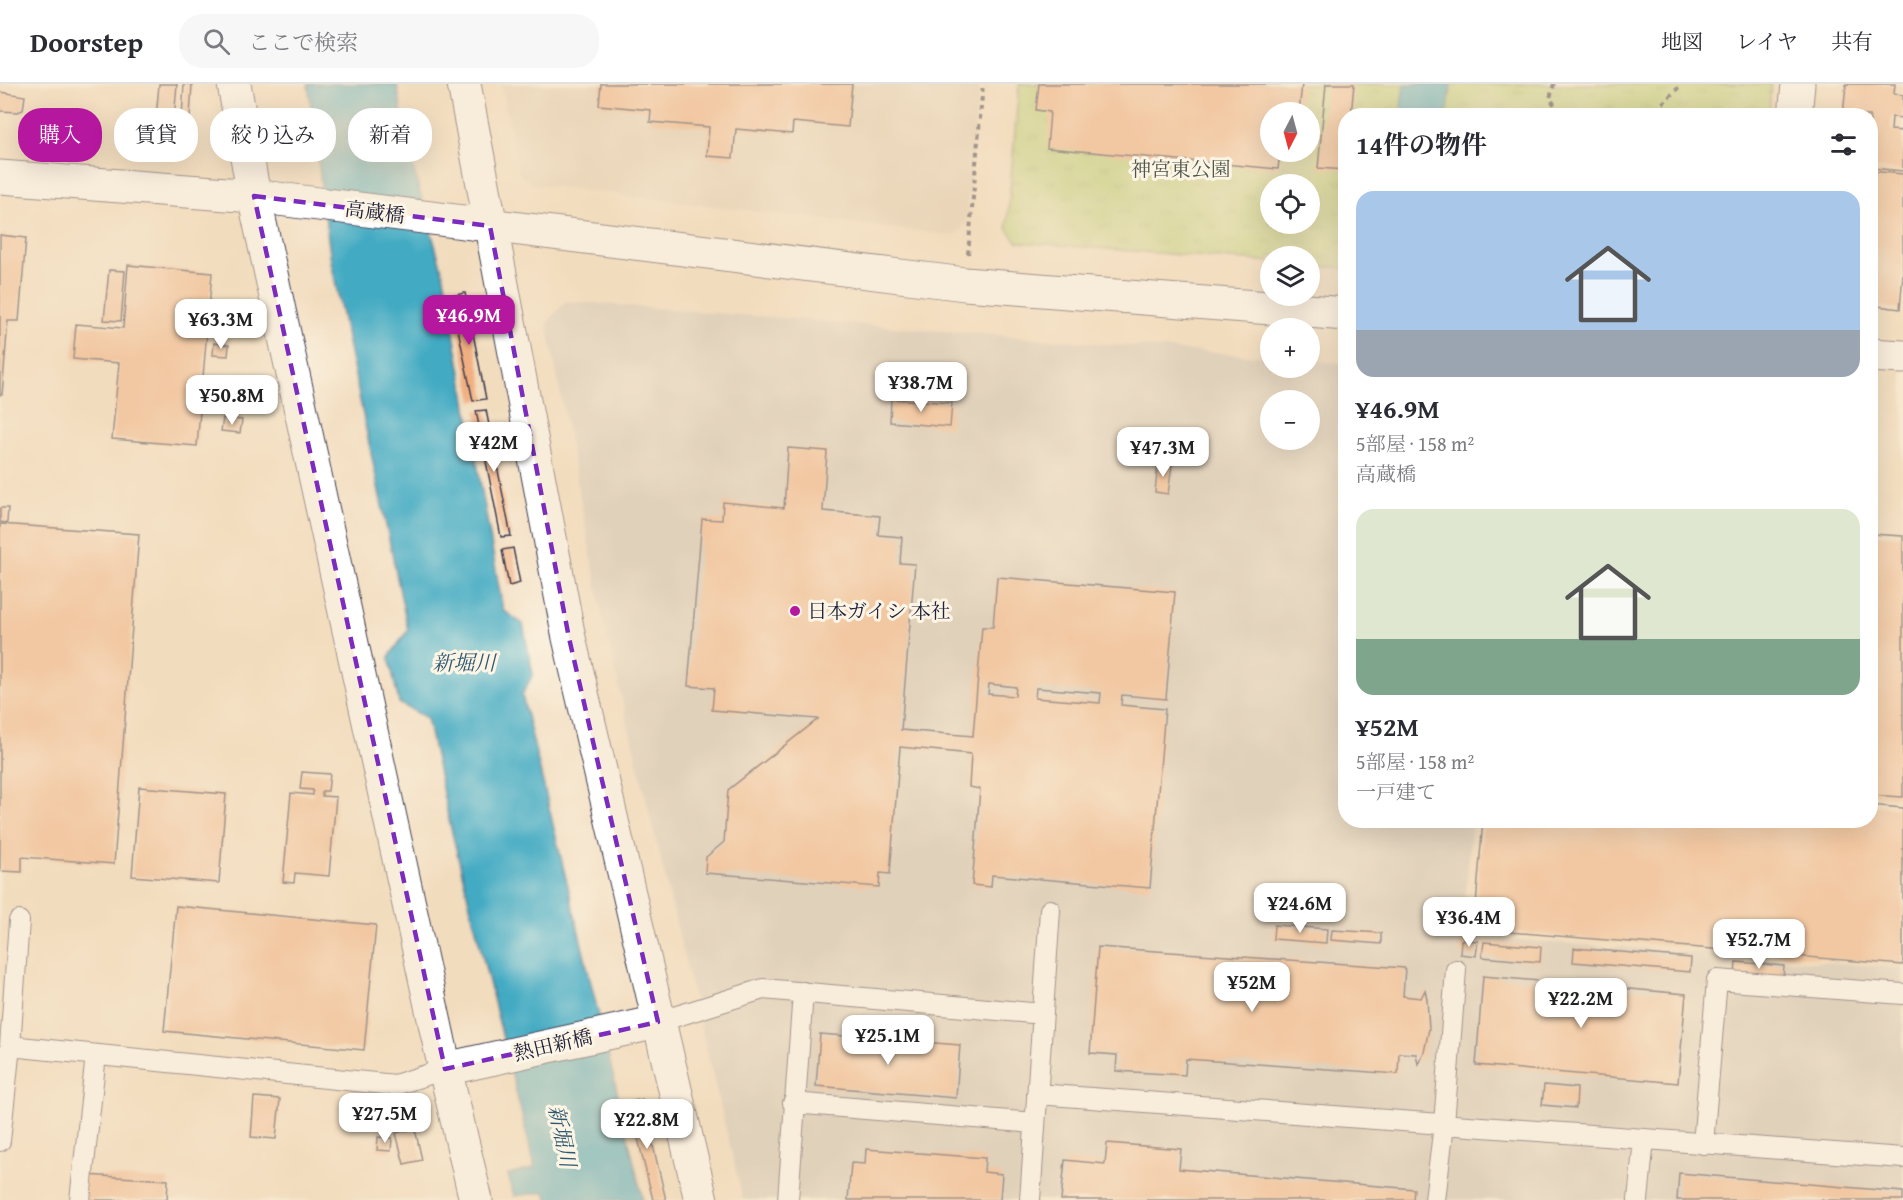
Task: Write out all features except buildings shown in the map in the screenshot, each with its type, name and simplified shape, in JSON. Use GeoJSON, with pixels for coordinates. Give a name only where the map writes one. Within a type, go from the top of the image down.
{"type":"FeatureCollection","features":[{"type":"Feature","properties":{"kind":"street"},"geometry":{"type":"LineString","coordinates":[[234,84],[254,196],[476,1200]]}},
{"type":"Feature","properties":{"kind":"street"},"geometry":{"type":"LineString","coordinates":[[464,84],[475,224],[701,1200]]}},
{"type":"Feature","properties":{"kind":"street"},"geometry":{"type":"LineString","coordinates":[[1796,108],[1798,84]]}},
{"type":"Feature","properties":{"kind":"street","name":"高蔵橋"},"geometry":{"type":"LineString","coordinates":[[0,177],[254,196],[965,284],[1338,313]]}},
{"type":"Feature","properties":{"kind":"street"},"geometry":{"type":"LineString","coordinates":[[1878,355],[1903,357]]}},
{"type":"Feature","properties":{"kind":"street","name":"熱田新橋"},"geometry":{"type":"LineString","coordinates":[[446,1069],[658,1022]]}},
{"type":"Feature","properties":{"kind":"lane"},"geometry":{"type":"LineString","coordinates":[[1030,1200],[1050,910]]}},
{"type":"Feature","properties":{"kind":"lane"},"geometry":{"type":"LineString","coordinates":[[0,1141],[19,921]]}},
{"type":"Feature","properties":{"kind":"lane"},"geometry":{"type":"LineString","coordinates":[[1435,1200],[1456,970]]}},
{"type":"Feature","properties":{"kind":"lane"},"geometry":{"type":"LineString","coordinates":[[1703,1144],[1717,980],[1903,994]]}},
{"type":"Feature","properties":{"kind":"lane"},"geometry":{"type":"LineString","coordinates":[[658,1022],[763,989],[1042,1014]]}},
{"type":"Feature","properties":{"kind":"lane"},"geometry":{"type":"LineString","coordinates":[[788,1200],[803,992]]}},
{"type":"Feature","properties":{"kind":"lane"},"geometry":{"type":"LineString","coordinates":[[10,1046],[395,1085],[446,1069]]}},
{"type":"Feature","properties":{"kind":"lane"},"geometry":{"type":"LineString","coordinates":[[80,1200],[96,1055]]}},
{"type":"Feature","properties":{"kind":"lane"},"geometry":{"type":"LineString","coordinates":[[1037,1094],[1903,1158]]}},
{"type":"Feature","properties":{"kind":"lane"},"geometry":{"type":"LineString","coordinates":[[794,1103],[1035,1123]]}},
{"type":"Feature","properties":{"kind":"lane"},"geometry":{"type":"LineString","coordinates":[[1638,1200],[1644,1139]]}},
{"type":"Feature","properties":{"kind":"path"},"geometry":{"type":"LineString","coordinates":[[965,284],[983,84]]}},
{"type":"Feature","properties":{"kind":"path"},"geometry":{"type":"LineString","coordinates":[[1554,84],[1550,98],[1557,108]]}},
{"type":"Feature","properties":{"kind":"path"},"geometry":{"type":"LineString","coordinates":[[1658,108],[1682,84]]}},
{"type":"Feature","properties":{"kind":"highlighted area"},"geometry":{"type":"Polygon","coordinates":[[[254,196],[490,226],[569,638],[658,1022],[445,1069],[254,196]]]}},
{"type":"Feature","properties":{"kind":"shaded area"},"geometry":{"type":"Polygon","coordinates":[[[502,84],[979,84],[967,223],[954,236],[532,184],[518,173],[502,84]]]}},
{"type":"Feature","properties":{"kind":"shaded area"},"geometry":{"type":"Polygon","coordinates":[[[566,301],[1260,356],[1260,378],[1320,378],[1320,362],[1338,363],[1338,828],[1471,828],[1462,936],[1903,968],[1903,1200],[743,1200],[605,629],[547,323],[566,301]]]}},
{"type":"Feature","properties":{"kind":"green space","name":"神宮東公園"},"geometry":{"type":"Polygon","coordinates":[[[1019,84],[1771,84],[1769,108],[1338,108],[1338,268],[1320,267],[1320,246],[1260,246],[1260,261],[1018,242],[1007,228],[1019,84]]]}},
{"type":"Feature","properties":{"kind":"water","name":"新堀川"},"geometry":{"type":"Polygon","coordinates":[[[308,84],[397,84],[401,108],[348,108],[348,162],[411,162],[444,277],[503,610],[523,624],[533,674],[522,695],[643,1200],[548,1200],[545,1192],[514,1196],[508,1175],[535,1168],[448,816],[427,718],[399,703],[389,657],[408,630],[331,261],[318,162],[336,162],[336,108],[311,108],[308,84]]]}},
{"type":"Feature","properties":{"kind":"water"},"geometry":{"type":"Polygon","coordinates":[[[1404,84],[1451,84],[1448,108],[1403,108],[1401,106],[1404,84]]]}},
{"type":"Feature","properties":{"kind":"place","name":"日本ガイシ 本社"},"geometry":{"type":"Point","coordinates":[795,611]}}]}
